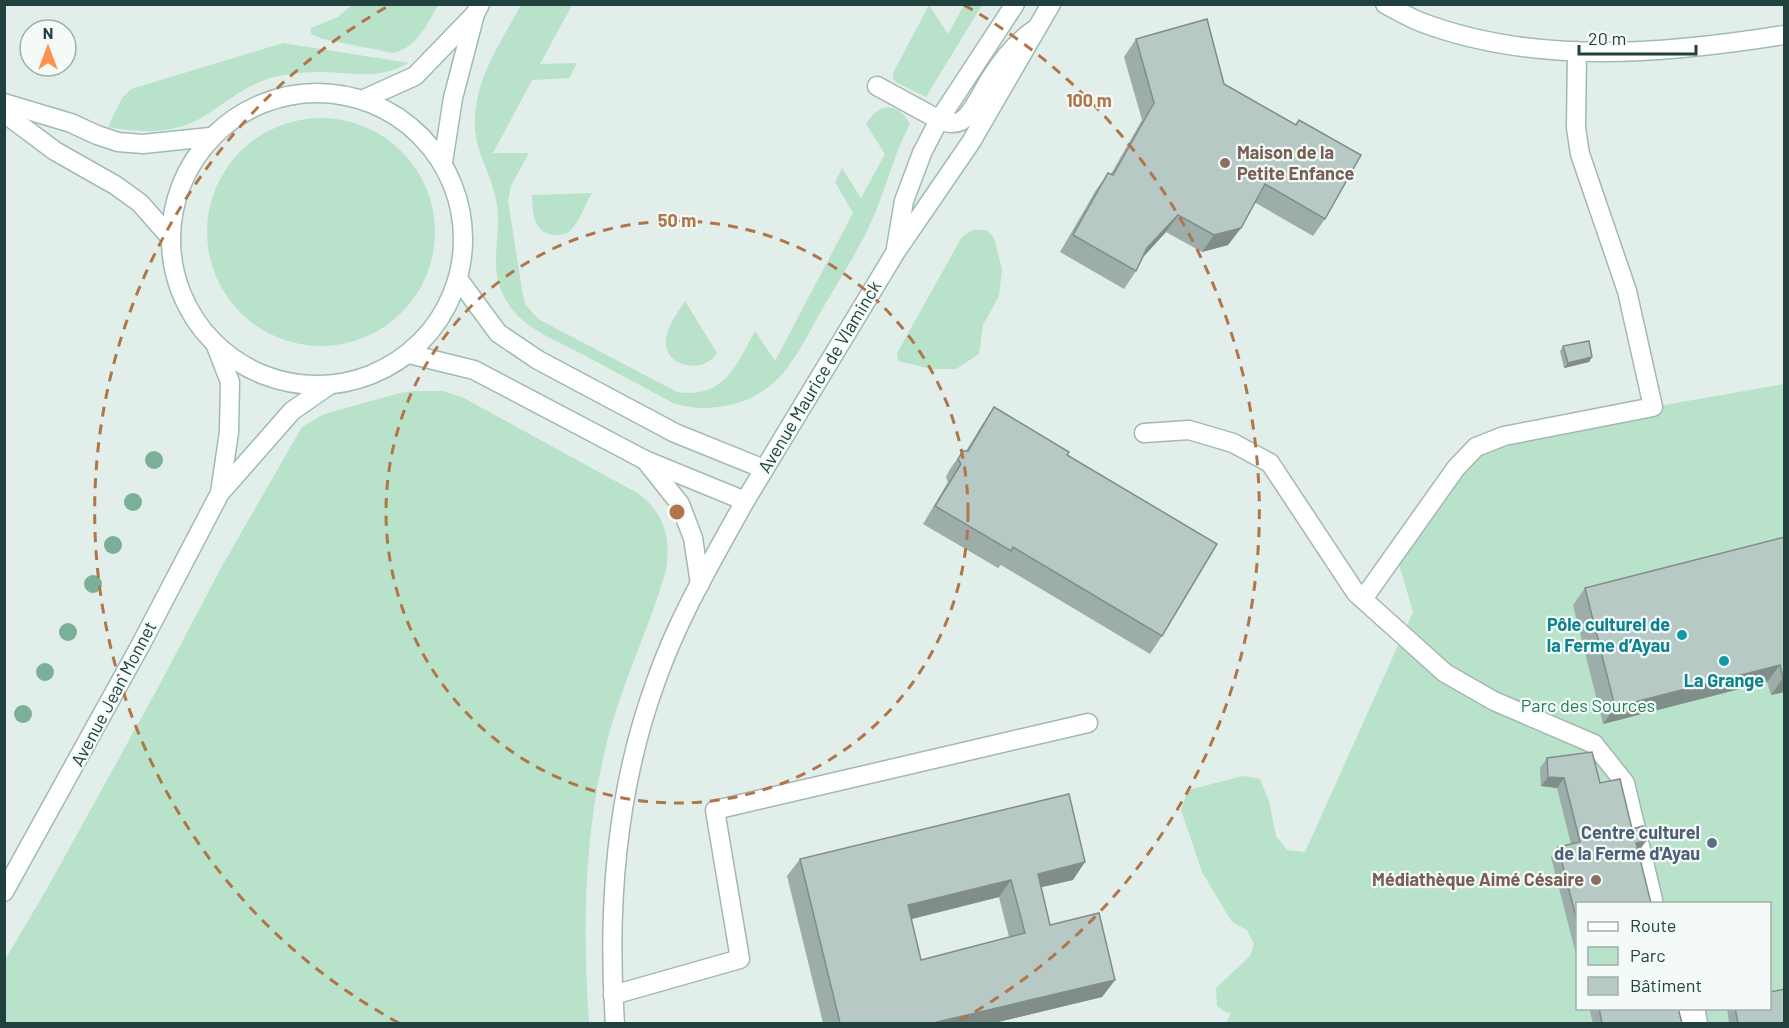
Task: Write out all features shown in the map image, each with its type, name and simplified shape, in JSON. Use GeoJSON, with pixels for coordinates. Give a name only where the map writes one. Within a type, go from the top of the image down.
{"type":"FeatureCollection","features":[{"type":"Feature","properties":{"kind":"street","name":"Avenue Maurice de Vlaminck"},"geometry":{"type":"LineString","coordinates":[[895,253],[907,192],[922,153],[939,120],[1014,4]]}},
{"type":"Feature","properties":{"kind":"street","name":"Avenue Maurice de Vlaminck"},"geometry":{"type":"LineString","coordinates":[[615,1023],[613,920],[618,840],[633,760],[656,681],[700,584],[745,501],[895,253],[971,142],[1051,4]]}},
{"type":"Feature","properties":{"kind":"street"},"geometry":{"type":"LineString","coordinates":[[1385,4],[1418,21],[1481,40],[1576,51],[1656,51],[1726,45],[1785,35]]}},
{"type":"Feature","properties":{"kind":"street"},"geometry":{"type":"LineString","coordinates":[[364,99],[415,76],[478,9]]}},
{"type":"Feature","properties":{"kind":"street"},"geometry":{"type":"LineString","coordinates":[[443,162],[453,98],[478,9]]}},
{"type":"Feature","properties":{"kind":"street"},"geometry":{"type":"LineString","coordinates":[[877,86],[939,120],[951,124],[963,120],[1000,63],[1037,28]]}},
{"type":"Feature","properties":{"kind":"street"},"geometry":{"type":"LineString","coordinates":[[1363,599],[1456,468],[1476,447],[1504,436],[1653,407],[1627,291],[1580,154],[1576,128],[1576,51]]}},
{"type":"Feature","properties":{"kind":"street"},"geometry":{"type":"LineString","coordinates":[[323,92],[364,99],[409,124],[443,162],[459,199],[465,239],[459,280],[447,307],[430,333],[409,354],[370,376],[328,386],[287,383],[249,370],[216,346],[190,315],[174,276],[170,236],[175,200],[188,166],[210,137],[243,111],[282,96],[323,92]]}},
{"type":"Feature","properties":{"kind":"street"},"geometry":{"type":"LineString","coordinates":[[4,103],[71,123],[118,142],[143,144],[210,137]]}},
{"type":"Feature","properties":{"kind":"street"},"geometry":{"type":"LineString","coordinates":[[4,113],[55,151],[115,185],[140,203],[170,236]]}},
{"type":"Feature","properties":{"kind":"street"},"geometry":{"type":"LineString","coordinates":[[459,280],[498,333],[538,360],[675,433],[764,469]]}},
{"type":"Feature","properties":{"kind":"street","name":"Avenue Jean Monnet"},"geometry":{"type":"LineString","coordinates":[[216,346],[230,382],[229,432],[220,493]]}},
{"type":"Feature","properties":{"kind":"street"},"geometry":{"type":"LineString","coordinates":[[409,354],[474,370],[645,460],[745,501]]}},
{"type":"Feature","properties":{"kind":"street","name":"Avenue Jean Monnet"},"geometry":{"type":"LineString","coordinates":[[4,892],[140,646],[220,493],[292,411],[328,386]]}},
{"type":"Feature","properties":{"kind":"street"},"geometry":{"type":"LineString","coordinates":[[1144,433],[1190,430],[1233,443],[1270,463],[1356,593],[1445,673],[1494,701],[1594,744],[1625,783],[1654,902]]}},
{"type":"Feature","properties":{"kind":"street"},"geometry":{"type":"LineString","coordinates":[[645,460],[680,504],[693,538],[700,584]]}},
{"type":"Feature","properties":{"kind":"street"},"geometry":{"type":"LineString","coordinates":[[613,996],[740,959],[715,810],[1088,723]]}},
{"type":"Feature","properties":{"kind":"street"},"geometry":{"type":"LineString","coordinates":[[1679,1010],[1680,1015],[1696,1012],[1698,1023]]}},
{"type":"Feature","properties":{"kind":"green space"},"geometry":{"type":"Polygon","coordinates":[[[352,5],[438,5],[415,41],[393,53],[323,39],[311,34],[311,28],[338,17],[352,5]]]}},
{"type":"Feature","properties":{"kind":"green space"},"geometry":{"type":"Polygon","coordinates":[[[521,5],[572,5],[540,64],[577,63],[569,78],[532,80],[493,153],[529,153],[511,186],[508,201],[526,305],[538,319],[677,392],[693,393],[717,385],[734,368],[755,331],[775,361],[853,213],[835,182],[842,168],[861,198],[885,154],[866,124],[877,112],[888,108],[900,112],[910,124],[870,224],[803,343],[777,380],[751,398],[736,404],[705,408],[673,403],[538,331],[518,316],[503,295],[496,271],[498,210],[493,187],[478,145],[475,122],[482,81],[521,5]]]}},
{"type":"Feature","properties":{"kind":"green space"},"geometry":{"type":"Polygon","coordinates":[[[929,5],[948,34],[964,5],[982,5],[926,97],[896,82],[893,73],[929,5]]]}},
{"type":"Feature","properties":{"kind":"green space"},"geometry":{"type":"Polygon","coordinates":[[[283,43],[409,63],[397,69],[375,74],[313,72],[274,77],[246,88],[194,122],[170,129],[146,131],[108,127],[122,98],[131,89],[283,43]]]}},
{"type":"Feature","properties":{"kind":"green space"},"geometry":{"type":"Polygon","coordinates":[[[310,118],[332,118],[375,131],[402,151],[422,178],[433,210],[435,232],[433,254],[422,286],[402,313],[375,333],[354,341],[332,346],[310,346],[267,333],[240,313],[220,286],[212,265],[207,243],[207,221],[220,178],[240,151],[267,131],[288,123],[310,118]]]}},
{"type":"Feature","properties":{"kind":"green space"},"geometry":{"type":"Polygon","coordinates":[[[592,193],[576,223],[565,234],[549,234],[543,231],[536,222],[532,195],[592,193]]]}},
{"type":"Feature","properties":{"kind":"green space"},"geometry":{"type":"Polygon","coordinates":[[[973,230],[987,230],[994,238],[1002,269],[999,296],[983,325],[979,354],[956,369],[931,369],[898,361],[897,353],[962,237],[973,230]]]}},
{"type":"Feature","properties":{"kind":"green space"},"geometry":{"type":"Polygon","coordinates":[[[685,301],[717,353],[711,360],[694,366],[677,362],[667,349],[668,330],[685,301]]]}},
{"type":"Feature","properties":{"kind":"green space","name":"Parc des Sources"},"geometry":{"type":"Polygon","coordinates":[[[1784,384],[1784,1023],[1226,1023],[1231,1013],[1217,1006],[1216,988],[1250,956],[1254,944],[1247,930],[1232,922],[1202,872],[1181,810],[1188,790],[1243,776],[1260,779],[1269,801],[1276,836],[1287,850],[1305,852],[1413,612],[1396,554],[1471,451],[1653,407],[1784,384]]]}},
{"type":"Feature","properties":{"kind":"green space"},"geometry":{"type":"Polygon","coordinates":[[[415,391],[443,391],[462,397],[639,494],[655,511],[665,530],[668,551],[665,574],[613,720],[596,794],[586,909],[589,1023],[5,1023],[5,960],[160,684],[222,566],[302,427],[324,414],[415,391]]]}},
{"type":"Feature","properties":{"kind":"building","name":"Maison de la Petite Enfance"},"geometry":{"type":"Polygon","coordinates":[[[1207,19],[1224,84],[1296,125],[1299,120],[1361,155],[1325,219],[1265,184],[1241,228],[1214,235],[1178,215],[1147,248],[1136,271],[1073,235],[1108,173],[1113,175],[1154,103],[1136,39],[1207,19]]]}},
{"type":"Feature","properties":{"kind":"building"},"geometry":{"type":"Polygon","coordinates":[[[1589,341],[1592,357],[1568,363],[1563,346],[1589,341]]]}},
{"type":"Feature","properties":{"kind":"building"},"geometry":{"type":"Polygon","coordinates":[[[994,407],[1069,452],[1067,455],[1217,544],[1162,636],[1013,547],[1011,551],[935,506],[961,464],[958,459],[963,451],[968,451],[994,407]]]}},
{"type":"Feature","properties":{"kind":"building","name":"Pôle culturel de la Ferme d’Ayau"},"geometry":{"type":"Polygon","coordinates":[[[1785,537],[1785,677],[1783,678],[1780,665],[1615,707],[1585,588],[1785,537]]]}},
{"type":"Feature","properties":{"kind":"building","name":"Médiathèque Aimé Césaire"},"geometry":{"type":"Polygon","coordinates":[[[1592,752],[1600,783],[1620,779],[1632,829],[1643,826],[1646,841],[1636,843],[1651,902],[1576,902],[1576,917],[1558,847],[1580,842],[1564,778],[1548,777],[1547,758],[1592,752]]]}},
{"type":"Feature","properties":{"kind":"building"},"geometry":{"type":"Polygon","coordinates":[[[1069,794],[1085,862],[1038,874],[1050,925],[1099,913],[1115,980],[933,1023],[840,1023],[800,859],[1069,794]],[[1011,880],[908,905],[921,960],[1025,933],[1011,880]]]}},
{"type":"Feature","properties":{"kind":"building"},"geometry":{"type":"Polygon","coordinates":[[[1785,989],[1785,1023],[1738,1023],[1735,1010],[1771,1010],[1771,992],[1785,989]]]}},
{"type":"Feature","properties":{"kind":"building"},"geometry":{"type":"Polygon","coordinates":[[[1599,1010],[1679,1010],[1682,1023],[1602,1023],[1599,1010]]]}},
{"type":"Feature","properties":{"kind":"place","name":"Maison de la Petite Enfance"},"geometry":{"type":"Point","coordinates":[1225,163]}},
{"type":"Feature","properties":{"kind":"place","name":"Pôle culturel de la Ferme d’Ayau"},"geometry":{"type":"Point","coordinates":[1682,635]}},
{"type":"Feature","properties":{"kind":"place","name":"La Grange"},"geometry":{"type":"Point","coordinates":[1724,661]}},
{"type":"Feature","properties":{"kind":"place","name":"Centre culturel de la Ferme d'Ayau"},"geometry":{"type":"Point","coordinates":[1712,843]}},
{"type":"Feature","properties":{"kind":"place","name":"Médiathèque Aimé Césaire"},"geometry":{"type":"Point","coordinates":[1596,880]}}]}
